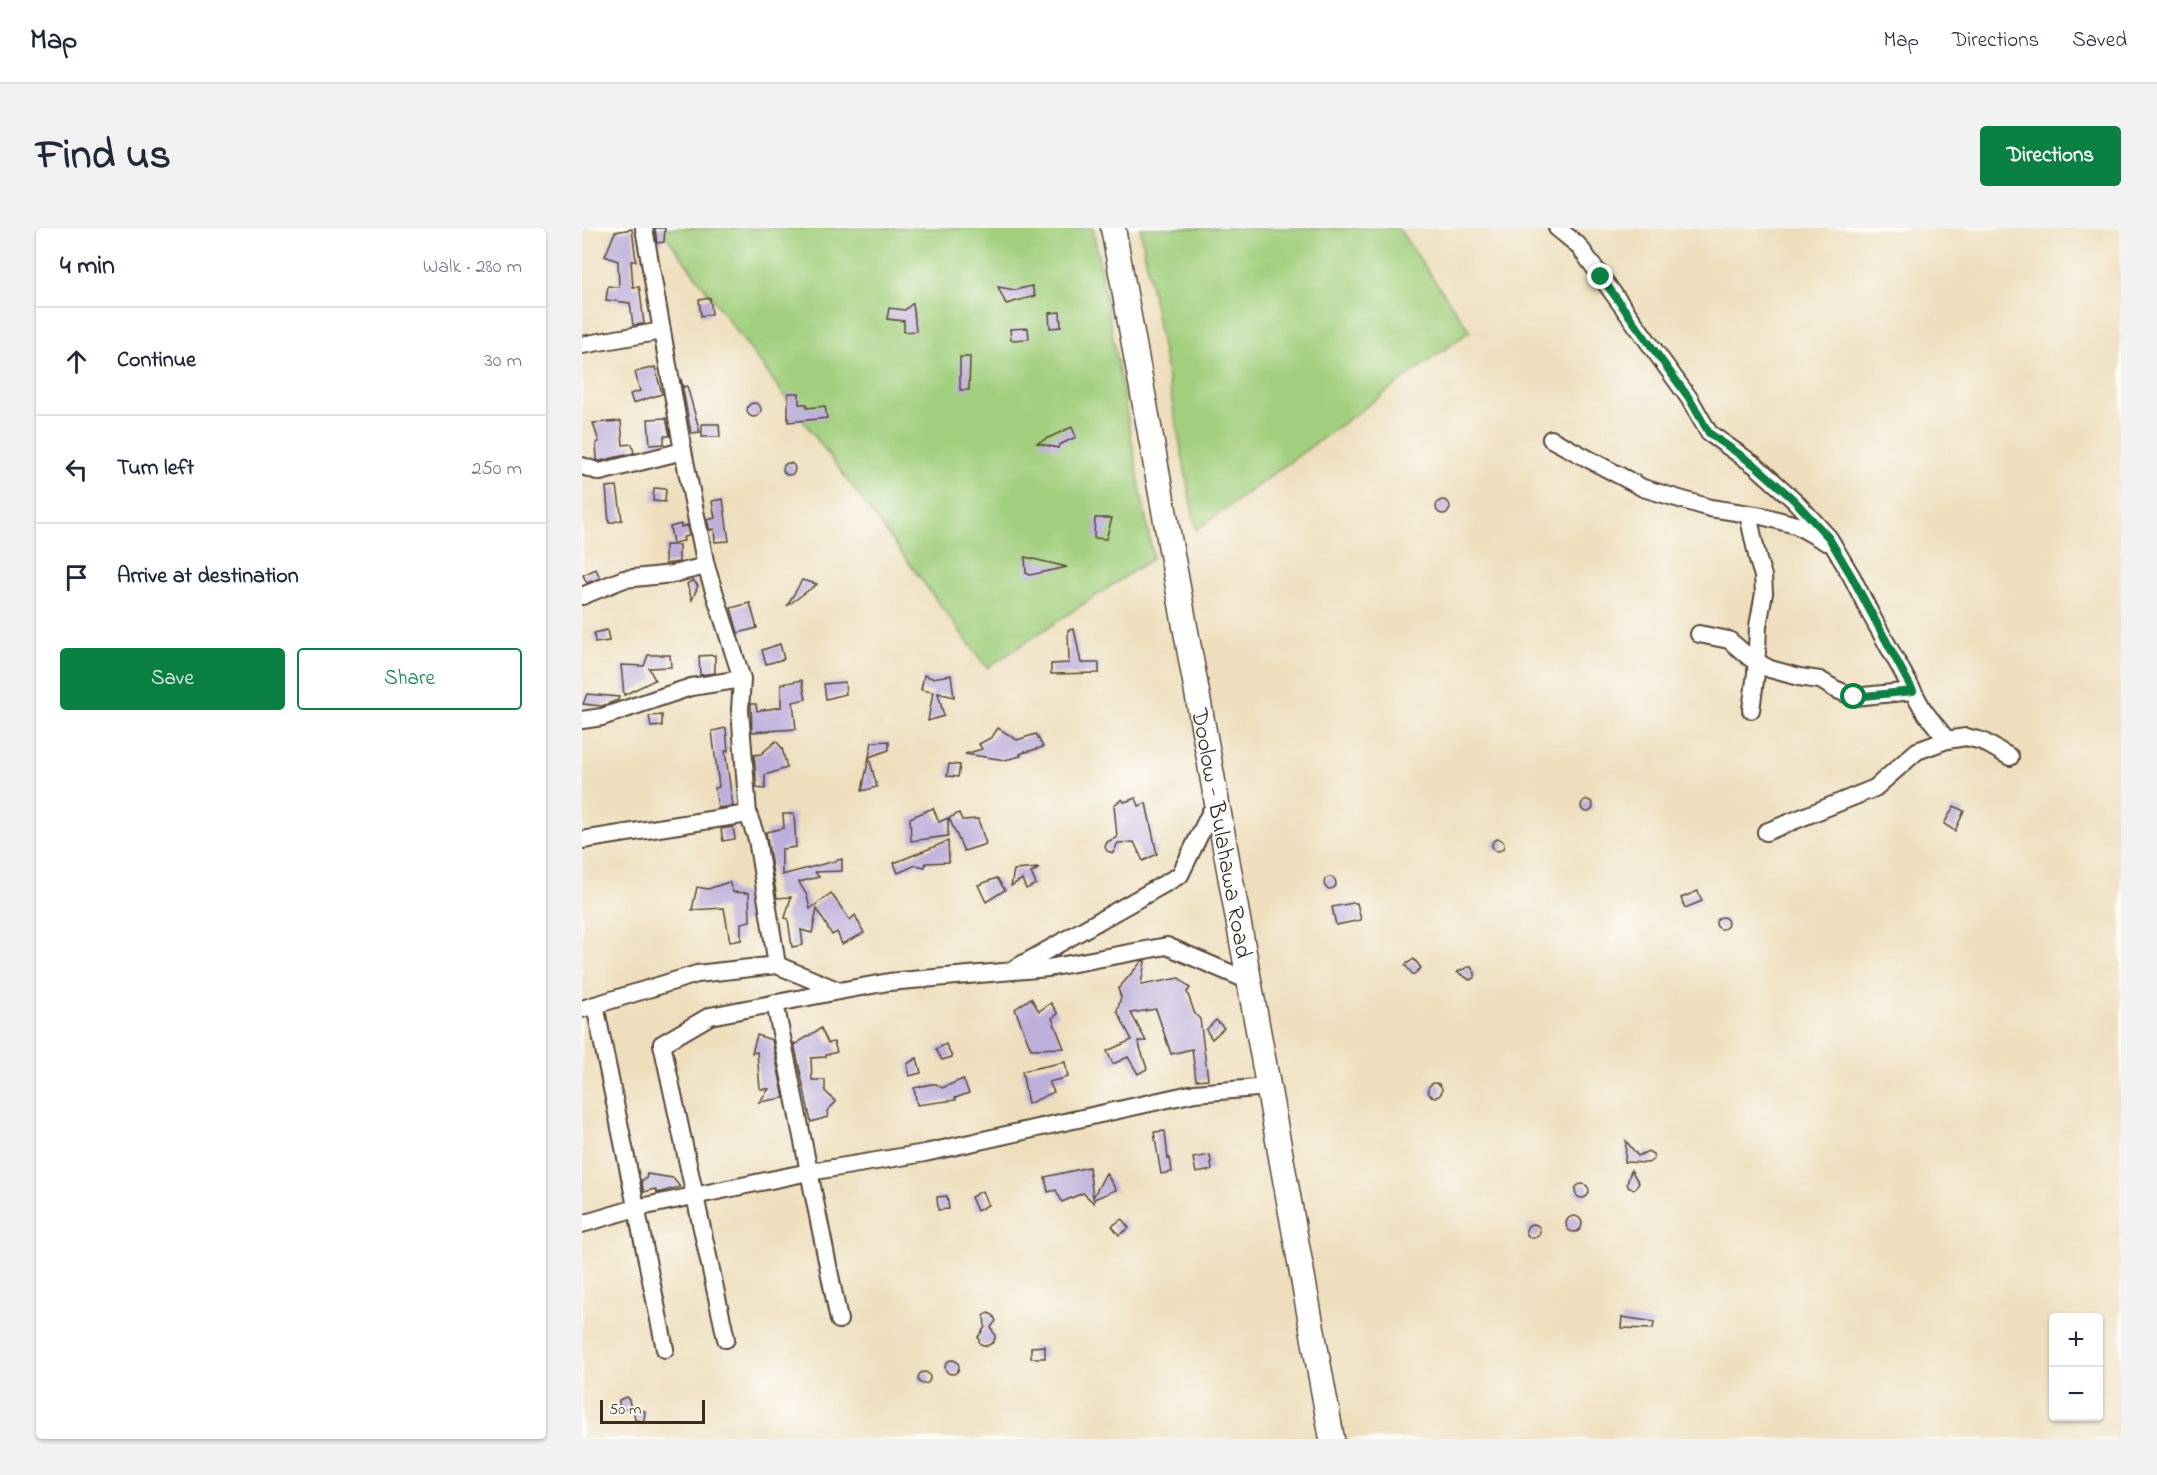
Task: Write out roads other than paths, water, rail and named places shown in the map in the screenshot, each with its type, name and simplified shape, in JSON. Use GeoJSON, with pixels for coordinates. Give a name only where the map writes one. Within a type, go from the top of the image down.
{"type":"FeatureCollection","features":[{"type":"Feature","properties":{"kind":"main road","name":"Doolow - Bulahawa Road"},"geometry":{"type":"LineString","coordinates":[[1113,228],[1332,1439]]}},
{"type":"Feature","properties":{"kind":"street"},"geometry":{"type":"LineString","coordinates":[[644,228],[683,451],[706,566],[742,679],[740,710],[748,814],[758,839],[777,965]]}},
{"type":"Feature","properties":{"kind":"street"},"geometry":{"type":"LineString","coordinates":[[1557,228],[1578,245],[1689,398],[1709,433],[1756,466],[1794,500],[1833,546],[1924,711],[1947,740]]}},
{"type":"Feature","properties":{"kind":"street"},"geometry":{"type":"LineString","coordinates":[[582,345],[663,331]]}},
{"type":"Feature","properties":{"kind":"street"},"geometry":{"type":"LineString","coordinates":[[1551,439],[1643,488],[1710,508],[1796,525],[1833,546]]}},
{"type":"Feature","properties":{"kind":"street"},"geometry":{"type":"LineString","coordinates":[[582,466],[600,472],[683,451]]}},
{"type":"Feature","properties":{"kind":"street"},"geometry":{"type":"LineString","coordinates":[[1748,514],[1763,576],[1764,592],[1758,626],[1757,661],[1751,710]]}},
{"type":"Feature","properties":{"kind":"street"},"geometry":{"type":"LineString","coordinates":[[582,596],[624,579],[673,574],[706,566]]}},
{"type":"Feature","properties":{"kind":"street"},"geometry":{"type":"LineString","coordinates":[[1699,634],[1729,640],[1770,669],[1820,680],[1854,697],[1913,691]]}},
{"type":"Feature","properties":{"kind":"street"},"geometry":{"type":"LineString","coordinates":[[582,720],[602,717],[691,687],[742,679]]}},
{"type":"Feature","properties":{"kind":"street"},"geometry":{"type":"LineString","coordinates":[[1766,832],[1875,788],[1917,751],[1947,740],[1966,737],[1982,741],[2010,757]]}},
{"type":"Feature","properties":{"kind":"street"},"geometry":{"type":"LineString","coordinates":[[1009,972],[1180,875],[1216,799]]}},
{"type":"Feature","properties":{"kind":"street"},"geometry":{"type":"LineString","coordinates":[[582,840],[748,814]]}},
{"type":"Feature","properties":{"kind":"street"},"geometry":{"type":"LineString","coordinates":[[726,1339],[662,1044],[710,1016],[775,1003],[889,982],[1048,968],[1167,946],[1250,981]]}},
{"type":"Feature","properties":{"kind":"street"},"geometry":{"type":"LineString","coordinates":[[665,1349],[636,1208],[588,1007],[697,974],[777,965],[839,991]]}},
{"type":"Feature","properties":{"kind":"street"},"geometry":{"type":"LineString","coordinates":[[775,1003],[839,1320]]}},
{"type":"Feature","properties":{"kind":"street"},"geometry":{"type":"LineString","coordinates":[[582,1224],[636,1208],[809,1172],[925,1153],[1195,1093],[1269,1088]]}}]}
